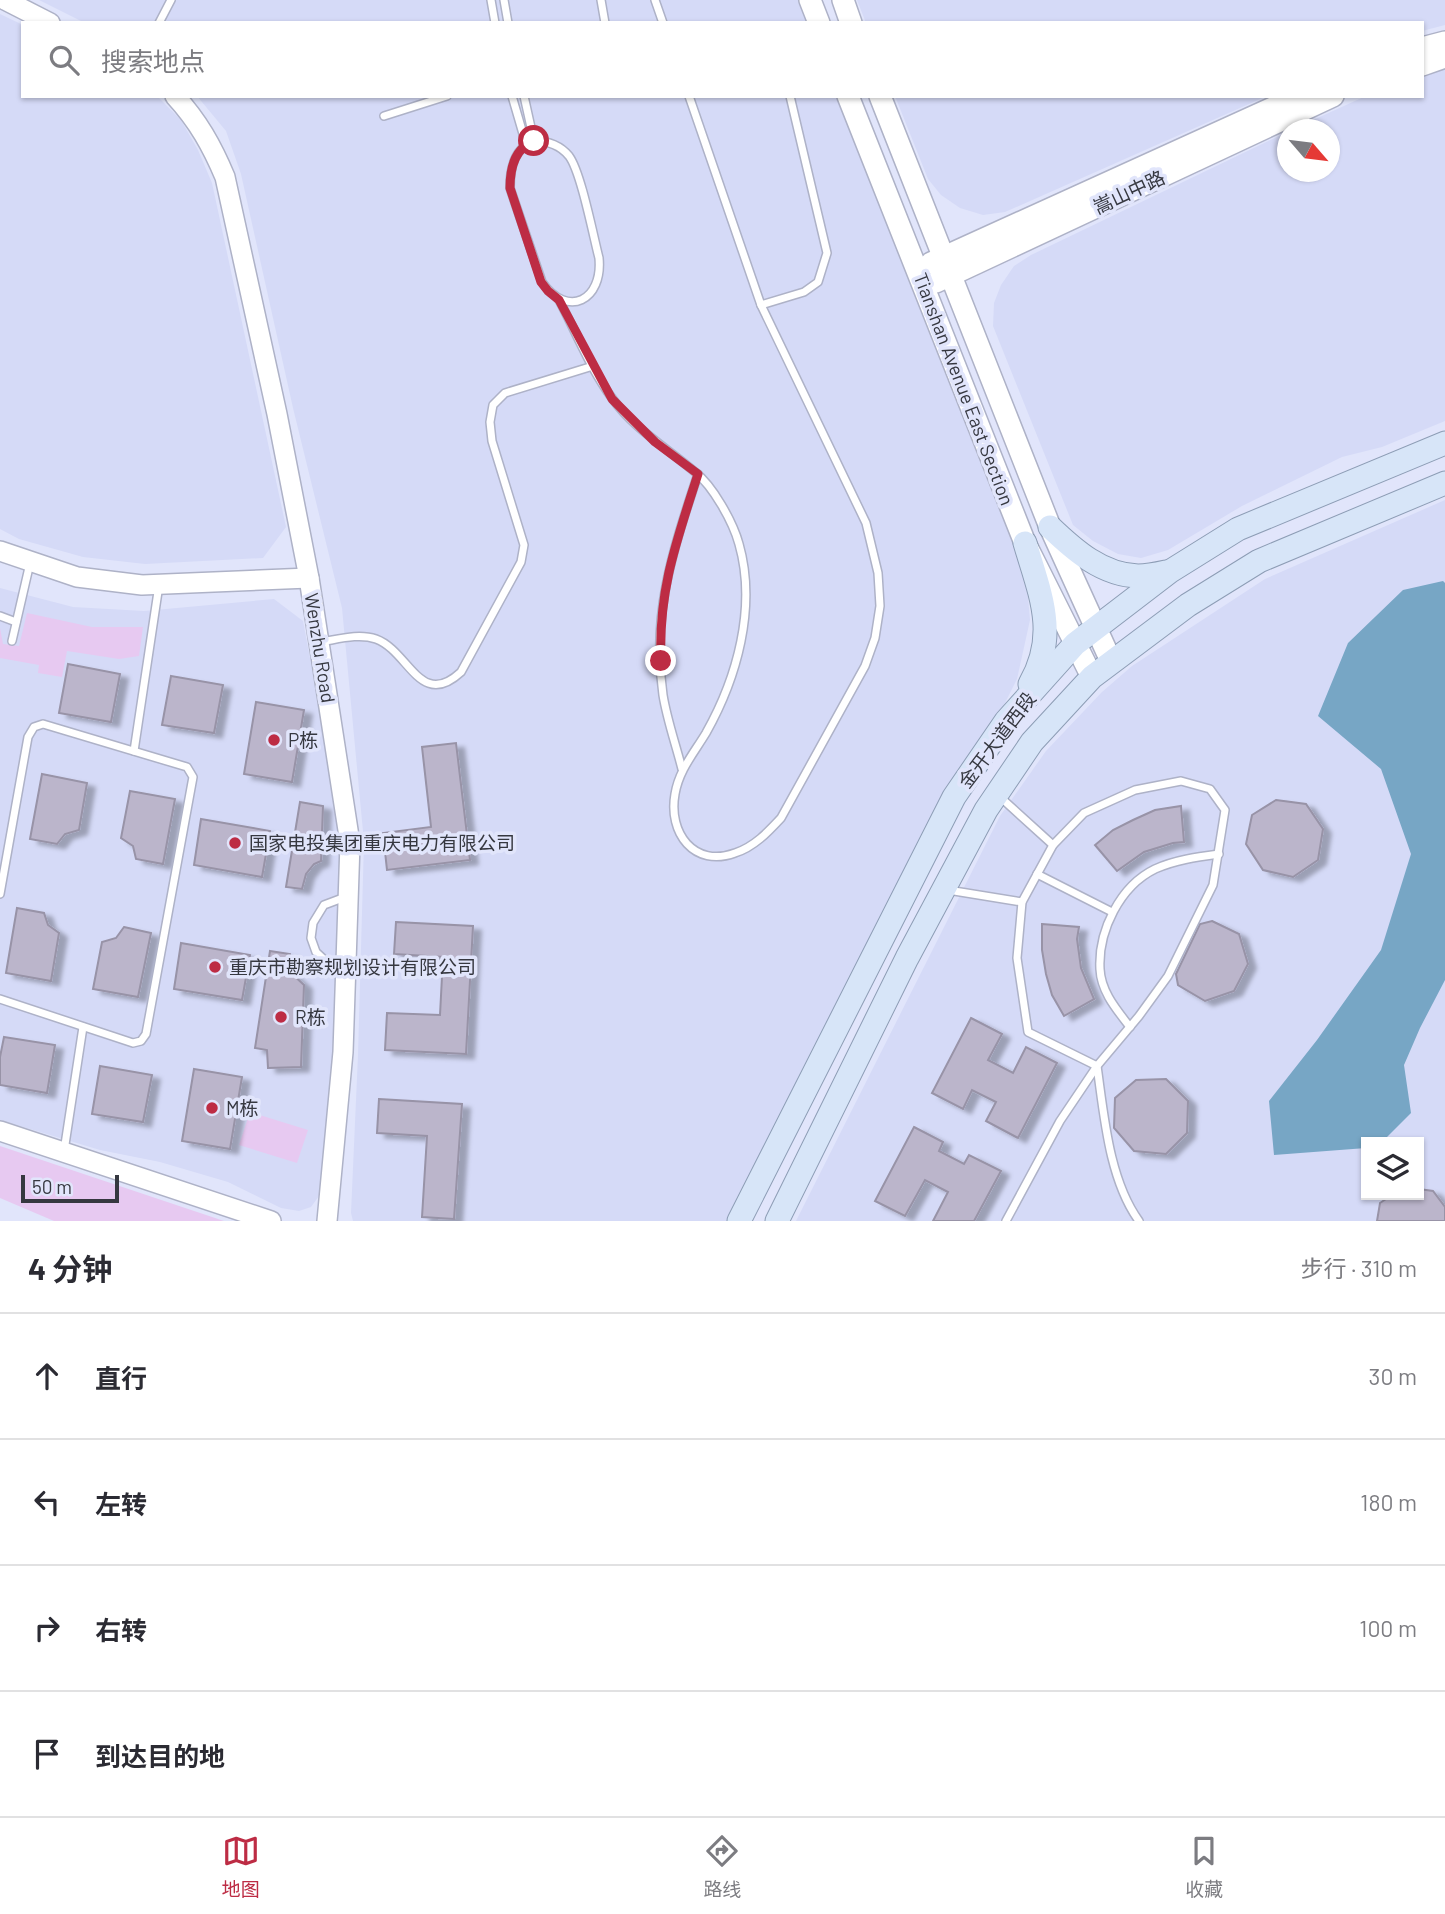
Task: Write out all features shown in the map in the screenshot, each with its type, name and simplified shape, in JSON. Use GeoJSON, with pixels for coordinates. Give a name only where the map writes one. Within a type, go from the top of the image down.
{"type":"FeatureCollection","features":[{"type":"Feature","properties":{"kind":"main road"},"geometry":{"type":"LineString","coordinates":[[810,0],[818,21]]}},
{"type":"Feature","properties":{"kind":"main road"},"geometry":{"type":"LineString","coordinates":[[843,0],[851,21]]}},
{"type":"Feature","properties":{"kind":"main road"},"geometry":{"type":"LineString","coordinates":[[1424,47],[1445,42]]}},
{"type":"Feature","properties":{"kind":"main road"},"geometry":{"type":"LineString","coordinates":[[1424,64],[1445,57]]}},
{"type":"Feature","properties":{"kind":"main road","name":"Tianshan Avenue East Section"},"geometry":{"type":"LineString","coordinates":[[849,98],[1025,543],[1092,677]]}},
{"type":"Feature","properties":{"kind":"main road","name":"Tianshan Avenue East Section"},"geometry":{"type":"LineString","coordinates":[[881,98],[1050,527],[1111,661]]}},
{"type":"Feature","properties":{"kind":"main road","name":"嵩山中路"},"geometry":{"type":"LineString","coordinates":[[946,267],[1295,98]]}},
{"type":"Feature","properties":{"kind":"main road","name":"嵩山中路"},"geometry":{"type":"LineString","coordinates":[[921,278],[1328,98]]}},
{"type":"Feature","properties":{"kind":"main road","name":"金开大道西段"},"geometry":{"type":"LineString","coordinates":[[739,1221],[954,797],[1006,721],[1075,644],[1169,572],[1238,529],[1445,443]]}},
{"type":"Feature","properties":{"kind":"main road","name":"金开大道西段"},"geometry":{"type":"LineString","coordinates":[[777,1221],[986,810],[1032,742],[1092,677],[1188,605],[1259,561],[1445,483]]}},
{"type":"Feature","properties":{"kind":"main road"},"geometry":{"type":"LineString","coordinates":[[1050,527],[1075,551],[1104,568],[1137,576],[1169,572]]}},
{"type":"Feature","properties":{"kind":"main road"},"geometry":{"type":"LineString","coordinates":[[1006,721],[1032,680],[1046,639],[1045,614],[1025,543]]}},
{"type":"Feature","properties":{"kind":"street"},"geometry":{"type":"LineString","coordinates":[[5,0],[46,21]]}},
{"type":"Feature","properties":{"kind":"street","name":"Wenzhu Road"},"geometry":{"type":"LineString","coordinates":[[177,98],[191,113],[211,143],[225,177],[309,578],[350,843],[343,1052],[327,1221]]}},
{"type":"Feature","properties":{"kind":"street"},"geometry":{"type":"LineString","coordinates":[[0,551],[78,577],[142,585],[309,578]]}},
{"type":"Feature","properties":{"kind":"street"},"geometry":{"type":"LineString","coordinates":[[0,1131],[271,1221]]}},
{"type":"Feature","properties":{"kind":"lane"},"geometry":{"type":"LineString","coordinates":[[160,21],[172,0]]}},
{"type":"Feature","properties":{"kind":"lane"},"geometry":{"type":"LineString","coordinates":[[491,0],[495,21]]}},
{"type":"Feature","properties":{"kind":"lane"},"geometry":{"type":"LineString","coordinates":[[503,0],[508,21]]}},
{"type":"Feature","properties":{"kind":"lane"},"geometry":{"type":"LineString","coordinates":[[601,0],[604,21]]}},
{"type":"Feature","properties":{"kind":"lane"},"geometry":{"type":"LineString","coordinates":[[655,0],[662,21]]}},
{"type":"Feature","properties":{"kind":"lane"},"geometry":{"type":"LineString","coordinates":[[384,116],[441,98]]}},
{"type":"Feature","properties":{"kind":"lane"},"geometry":{"type":"LineString","coordinates":[[513,98],[526,144]]}},
{"type":"Feature","properties":{"kind":"lane"},"geometry":{"type":"LineString","coordinates":[[524,98],[534,141]]}},
{"type":"Feature","properties":{"kind":"lane"},"geometry":{"type":"LineString","coordinates":[[559,300],[584,300],[593,292],[600,270],[599,258],[571,158],[554,144],[534,141],[526,144],[513,163],[510,188],[541,282],[559,300],[612,399],[646,434],[698,474],[729,519],[739,544],[745,579],[738,654],[726,696],[705,735],[682,769],[673,811],[678,831],[686,844],[699,853],[717,857],[737,853],[764,837],[781,818],[865,666],[875,638],[880,606],[878,573],[866,523],[761,305],[689,98]]}},
{"type":"Feature","properties":{"kind":"lane"},"geometry":{"type":"LineString","coordinates":[[761,305],[804,292],[818,282],[827,253],[790,98]]}},
{"type":"Feature","properties":{"kind":"lane"},"geometry":{"type":"LineString","coordinates":[[319,642],[362,636],[378,640],[395,650],[419,680],[436,685],[451,681],[461,672],[521,562],[524,545],[492,441],[490,422],[493,405],[505,393],[593,366]]}},
{"type":"Feature","properties":{"kind":"lane"},"geometry":{"type":"LineString","coordinates":[[682,769],[663,696],[660,628],[669,564],[698,474]]}},
{"type":"Feature","properties":{"kind":"lane"},"geometry":{"type":"LineString","coordinates":[[12,641],[30,562]]}},
{"type":"Feature","properties":{"kind":"lane"},"geometry":{"type":"LineString","coordinates":[[134,751],[159,584]]}},
{"type":"Feature","properties":{"kind":"lane"},"geometry":{"type":"LineString","coordinates":[[0,616],[16,622]]}},
{"type":"Feature","properties":{"kind":"lane"},"geometry":{"type":"LineString","coordinates":[[0,894],[28,737],[34,727],[43,724],[187,767],[193,777],[146,1034],[141,1041],[133,1043],[0,999]]}},
{"type":"Feature","properties":{"kind":"lane"},"geometry":{"type":"LineString","coordinates":[[1006,1221],[1060,1121],[1097,1066],[1168,976],[1213,885],[1225,810],[1210,789],[1181,781],[1135,790],[1084,813],[1054,845],[1022,902],[1017,958],[1028,1032],[1097,1066]]}},
{"type":"Feature","properties":{"kind":"lane"},"geometry":{"type":"LineString","coordinates":[[997,794],[1054,845]]}},
{"type":"Feature","properties":{"kind":"lane"},"geometry":{"type":"LineString","coordinates":[[1130,1027],[1110,1001],[1100,970],[1106,930],[1112,912],[1131,886],[1154,870],[1182,860],[1219,854]]}},
{"type":"Feature","properties":{"kind":"lane"},"geometry":{"type":"LineString","coordinates":[[1037,874],[1112,912]]}},
{"type":"Feature","properties":{"kind":"lane"},"geometry":{"type":"LineString","coordinates":[[944,889],[1022,902]]}},
{"type":"Feature","properties":{"kind":"lane"},"geometry":{"type":"LineString","coordinates":[[346,979],[316,952],[311,938],[313,923],[324,905],[348,895]]}},
{"type":"Feature","properties":{"kind":"lane"},"geometry":{"type":"LineString","coordinates":[[64,1153],[83,1027]]}},
{"type":"Feature","properties":{"kind":"lane"},"geometry":{"type":"LineString","coordinates":[[1097,1066],[1106,1128],[1116,1171],[1139,1221]]}},
{"type":"Feature","properties":{"kind":"shaded area"},"geometry":{"type":"Polygon","coordinates":[[[39,0],[801,0],[809,21],[81,21],[39,0]]]}},
{"type":"Feature","properties":{"kind":"shaded area"},"geometry":{"type":"Polygon","coordinates":[[[857,0],[1445,0],[1445,25],[1424,30],[1424,21],[865,21],[857,0]]]}},
{"type":"Feature","properties":{"kind":"shaded area"},"geometry":{"type":"Polygon","coordinates":[[[0,14],[21,24],[21,98],[159,98],[181,120],[198,150],[212,183],[286,527],[263,558],[145,564],[83,557],[19,539],[0,529],[0,14]]]}},
{"type":"Feature","properties":{"kind":"shaded area"},"geometry":{"type":"Polygon","coordinates":[[[1445,68],[1445,421],[1382,447],[1342,457],[1242,506],[1168,550],[1141,558],[1118,554],[1093,541],[1073,525],[993,326],[994,303],[1001,285],[1014,266],[1031,255],[1277,137],[1277,182],[1340,182],[1340,119],[1315,119],[1362,98],[1424,98],[1424,75],[1445,68]]]}},
{"type":"Feature","properties":{"kind":"shaded area"},"geometry":{"type":"Polygon","coordinates":[[[199,98],[840,98],[1017,547],[1027,586],[1030,620],[1017,679],[999,715],[947,792],[728,1221],[353,1221],[351,1213],[364,842],[342,608],[293,408],[241,174],[226,131],[199,98]]]}},
{"type":"Feature","properties":{"kind":"shaded area"},"geometry":{"type":"Polygon","coordinates":[[[896,98],[1262,98],[1005,212],[983,215],[960,208],[941,195],[928,179],[896,98]]]}},
{"type":"Feature","properties":{"kind":"shaded area"},"geometry":{"type":"Polygon","coordinates":[[[1445,500],[1445,1221],[796,1221],[1000,816],[1046,751],[1102,692],[1132,666],[1265,579],[1445,500]]]}},
{"type":"Feature","properties":{"kind":"shaded area"},"geometry":{"type":"Polygon","coordinates":[[[1443,581],[1445,583],[1445,980],[1404,1065],[1411,1113],[1387,1137],[1361,1137],[1361,1148],[1274,1155],[1269,1101],[1317,1040],[1381,950],[1411,854],[1381,769],[1318,716],[1348,643],[1403,590],[1443,581]]]}},
{"type":"Feature","properties":{"kind":"shaded area"},"geometry":{"type":"Polygon","coordinates":[[[0,588],[73,607],[144,611],[274,599],[303,621],[345,845],[337,1053],[319,1196],[311,1207],[299,1211],[281,1208],[228,1182],[160,1162],[100,1150],[0,1120],[0,588]]]}},
{"type":"Feature","properties":{"kind":"shaded area"},"geometry":{"type":"Polygon","coordinates":[[[27,613],[92,627],[143,627],[139,656],[119,659],[67,651],[62,677],[38,673],[39,665],[0,658],[0,628],[3,644],[19,646],[27,613]]]}},
{"type":"Feature","properties":{"kind":"shaded area"},"geometry":{"type":"Polygon","coordinates":[[[250,1112],[308,1130],[297,1163],[239,1145],[250,1112]]]}},
{"type":"Feature","properties":{"kind":"shaded area"},"geometry":{"type":"Polygon","coordinates":[[[0,1146],[224,1221],[54,1221],[0,1198],[0,1146]]]}},
{"type":"Feature","properties":{"kind":"building"},"geometry":{"type":"Polygon","coordinates":[[[68,664],[120,674],[111,722],[59,713],[68,664]]]}},
{"type":"Feature","properties":{"kind":"building"},"geometry":{"type":"Polygon","coordinates":[[[171,676],[223,685],[214,733],[162,725],[171,676]]]}},
{"type":"Feature","properties":{"kind":"building","name":"P栋"},"geometry":{"type":"Polygon","coordinates":[[[256,702],[304,710],[292,782],[244,774],[256,702]]]}},
{"type":"Feature","properties":{"kind":"building"},"geometry":{"type":"Polygon","coordinates":[[[456,743],[470,860],[387,870],[383,833],[431,827],[422,747],[456,743]]]}},
{"type":"Feature","properties":{"kind":"building"},"geometry":{"type":"Polygon","coordinates":[[[42,774],[87,783],[79,830],[65,834],[57,844],[30,839],[42,774]]]}},
{"type":"Feature","properties":{"kind":"building"},"geometry":{"type":"Polygon","coordinates":[[[130,791],[175,799],[163,864],[136,859],[133,846],[121,838],[130,791]]]}},
{"type":"Feature","properties":{"kind":"building"},"geometry":{"type":"Polygon","coordinates":[[[1276,800],[1306,804],[1323,829],[1318,860],[1293,877],[1263,870],[1246,844],[1252,815],[1276,800]]]}},
{"type":"Feature","properties":{"kind":"building"},"geometry":{"type":"Polygon","coordinates":[[[300,802],[323,806],[321,861],[314,864],[306,874],[302,889],[286,887],[300,802]]]}},
{"type":"Feature","properties":{"kind":"building"},"geometry":{"type":"Polygon","coordinates":[[[1181,806],[1184,842],[1144,852],[1117,871],[1095,845],[1113,830],[1155,810],[1181,806]]]}},
{"type":"Feature","properties":{"kind":"building","name":"国家电投集团重庆电力有限公司"},"geometry":{"type":"Polygon","coordinates":[[[201,819],[270,831],[262,877],[194,865],[201,819]]]}},
{"type":"Feature","properties":{"kind":"building"},"geometry":{"type":"Polygon","coordinates":[[[17,908],[44,913],[48,925],[59,933],[51,981],[6,973],[17,908]]]}},
{"type":"Feature","properties":{"kind":"building"},"geometry":{"type":"Polygon","coordinates":[[[1212,921],[1239,934],[1248,964],[1234,991],[1205,1001],[1178,985],[1176,974],[1200,924],[1212,921]]]}},
{"type":"Feature","properties":{"kind":"building"},"geometry":{"type":"Polygon","coordinates":[[[396,922],[473,926],[466,1054],[385,1050],[387,1013],[440,1015],[443,957],[394,954],[396,922]]]}},
{"type":"Feature","properties":{"kind":"building"},"geometry":{"type":"Polygon","coordinates":[[[1042,924],[1079,927],[1077,939],[1081,968],[1094,999],[1064,1016],[1052,995],[1046,974],[1042,924]]]}},
{"type":"Feature","properties":{"kind":"building"},"geometry":{"type":"Polygon","coordinates":[[[124,927],[151,933],[138,997],[93,989],[102,942],[116,938],[124,927]]]}},
{"type":"Feature","properties":{"kind":"building","name":"重庆市勘察规划设计有限公司"},"geometry":{"type":"Polygon","coordinates":[[[181,943],[250,955],[242,1000],[174,989],[181,943]]]}},
{"type":"Feature","properties":{"kind":"building","name":"R栋"},"geometry":{"type":"Polygon","coordinates":[[[270,951],[290,954],[288,970],[304,985],[301,1067],[268,1068],[267,1050],[255,1048],[270,951]]]}},
{"type":"Feature","properties":{"kind":"building"},"geometry":{"type":"Polygon","coordinates":[[[971,1018],[1002,1034],[988,1060],[1013,1073],[1026,1047],[1057,1063],[1018,1138],[986,1121],[996,1102],[972,1090],[963,1109],[932,1093],[971,1018]]]}},
{"type":"Feature","properties":{"kind":"building"},"geometry":{"type":"Polygon","coordinates":[[[4,1037],[55,1045],[47,1093],[0,1085],[0,1057],[4,1037]]]}},
{"type":"Feature","properties":{"kind":"building"},"geometry":{"type":"Polygon","coordinates":[[[100,1066],[152,1075],[143,1122],[92,1114],[100,1066]]]}},
{"type":"Feature","properties":{"kind":"building","name":"M栋"},"geometry":{"type":"Polygon","coordinates":[[[194,1069],[242,1077],[230,1149],[182,1141],[194,1069]]]}},
{"type":"Feature","properties":{"kind":"building"},"geometry":{"type":"Polygon","coordinates":[[[1166,1079],[1188,1101],[1187,1133],[1166,1154],[1134,1151],[1114,1128],[1115,1098],[1136,1080],[1166,1079]]]}},
{"type":"Feature","properties":{"kind":"building"},"geometry":{"type":"Polygon","coordinates":[[[379,1099],[462,1104],[454,1219],[422,1217],[427,1136],[377,1133],[379,1099]]]}},
{"type":"Feature","properties":{"kind":"building"},"geometry":{"type":"Polygon","coordinates":[[[914,1127],[943,1142],[939,1151],[964,1164],[969,1155],[1001,1171],[974,1221],[933,1221],[948,1192],[925,1180],[905,1216],[875,1201],[914,1127]]]}},
{"type":"Feature","properties":{"kind":"building"},"geometry":{"type":"Polygon","coordinates":[[[1424,1190],[1433,1191],[1445,1207],[1445,1221],[1377,1221],[1380,1203],[1384,1200],[1424,1200],[1424,1190]]]}},
{"type":"Feature","properties":{"kind":"place","name":"P栋"},"geometry":{"type":"Point","coordinates":[274,740]}},
{"type":"Feature","properties":{"kind":"place","name":"国家电投集团重庆电力有限公司"},"geometry":{"type":"Point","coordinates":[235,843]}},
{"type":"Feature","properties":{"kind":"place","name":"重庆市勘察规划设计有限公司"},"geometry":{"type":"Point","coordinates":[215,967]}},
{"type":"Feature","properties":{"kind":"place","name":"R栋"},"geometry":{"type":"Point","coordinates":[281,1017]}},
{"type":"Feature","properties":{"kind":"place","name":"M栋"},"geometry":{"type":"Point","coordinates":[212,1108]}},
{"type":"Feature","properties":{"kind":"route"},"geometry":{"type":"LineString","coordinates":[[534,141],[526,144],[513,163],[510,188],[541,282],[559,300],[612,399],[655,442],[698,474],[669,564],[663,594],[661,661]]}}]}
